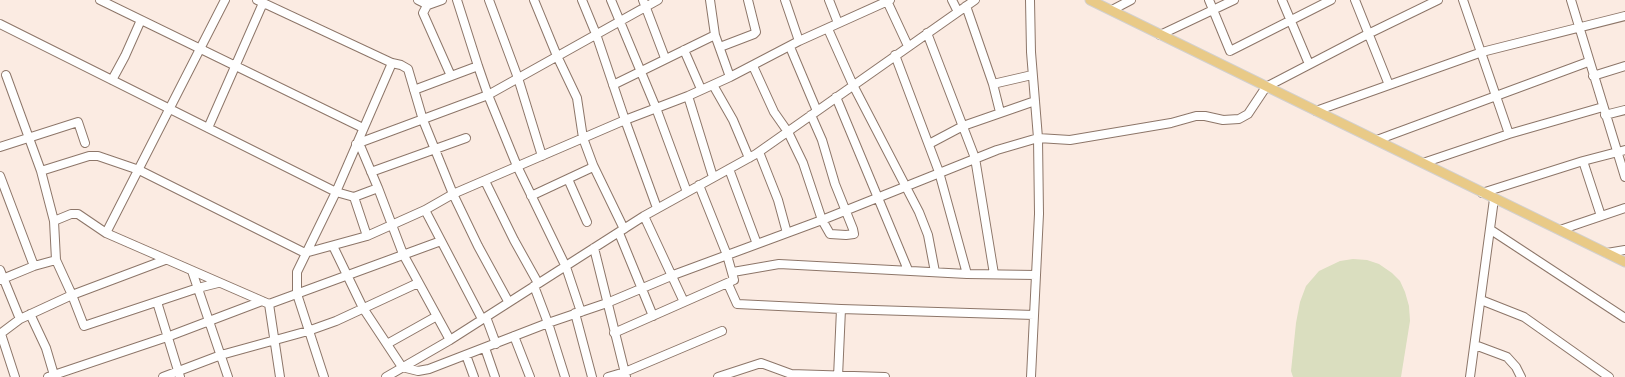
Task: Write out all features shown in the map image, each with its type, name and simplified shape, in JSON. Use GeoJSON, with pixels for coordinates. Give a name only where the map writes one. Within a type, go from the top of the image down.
{"type":"FeatureCollection","features":[{"type":"Feature","properties":{"kind":"main road"},"geometry":{"type":"LineString","coordinates":[[1090,0],[1625,262]]}},
{"type":"Feature","properties":{"kind":"street"},"geometry":{"type":"LineString","coordinates":[[100,0],[363,128]]}},
{"type":"Feature","properties":{"kind":"street"},"geometry":{"type":"LineString","coordinates":[[106,233],[225,0]]}},
{"type":"Feature","properties":{"kind":"street"},"geometry":{"type":"LineString","coordinates":[[418,0],[429,2],[442,0]]}},
{"type":"Feature","properties":{"kind":"street"},"geometry":{"type":"LineString","coordinates":[[457,0],[488,95],[517,166],[566,267],[592,377]]}},
{"type":"Feature","properties":{"kind":"street"},"geometry":{"type":"LineString","coordinates":[[489,0],[518,78],[542,156]]}},
{"type":"Feature","properties":{"kind":"street"},"geometry":{"type":"LineString","coordinates":[[534,0],[556,56],[577,98],[583,138],[593,166],[622,231],[641,289],[653,316]]}},
{"type":"Feature","properties":{"kind":"street"},"geometry":{"type":"LineString","coordinates":[[582,0],[596,34],[624,120],[657,208]]}},
{"type":"Feature","properties":{"kind":"street"},"geometry":{"type":"LineString","coordinates":[[611,0],[656,108],[687,192]]}},
{"type":"Feature","properties":{"kind":"street"},"geometry":{"type":"LineString","coordinates":[[358,144],[488,95],[619,22],[645,4],[658,0]]}},
{"type":"Feature","properties":{"kind":"street"},"geometry":{"type":"LineString","coordinates":[[710,0],[715,34],[730,77]]}},
{"type":"Feature","properties":{"kind":"street"},"geometry":{"type":"LineString","coordinates":[[720,48],[756,32],[748,0]]}},
{"type":"Feature","properties":{"kind":"street"},"geometry":{"type":"LineString","coordinates":[[785,0],[799,41]]}},
{"type":"Feature","properties":{"kind":"street"},"geometry":{"type":"LineString","coordinates":[[829,0],[838,23]]}},
{"type":"Feature","properties":{"kind":"street"},"geometry":{"type":"LineString","coordinates":[[869,0],[872,8]]}},
{"type":"Feature","properties":{"kind":"street"},"geometry":{"type":"LineString","coordinates":[[952,0],[958,12]]}},
{"type":"Feature","properties":{"kind":"street"},"geometry":{"type":"LineString","coordinates":[[386,377],[406,368],[508,301],[566,267],[657,208],[749,158],[976,0]]}},
{"type":"Feature","properties":{"kind":"street"},"geometry":{"type":"LineString","coordinates":[[1030,0],[1032,76],[1038,138],[1039,214],[1031,377]]}},
{"type":"Feature","properties":{"kind":"street"},"geometry":{"type":"LineString","coordinates":[[1112,10],[1131,0]]}},
{"type":"Feature","properties":{"kind":"street"},"geometry":{"type":"LineString","coordinates":[[1209,0],[1230,51],[1331,0]]}},
{"type":"Feature","properties":{"kind":"street"},"geometry":{"type":"LineString","coordinates":[[1160,35],[1234,0]]}},
{"type":"Feature","properties":{"kind":"street"},"geometry":{"type":"LineString","coordinates":[[1282,0],[1309,64]]}},
{"type":"Feature","properties":{"kind":"street"},"geometry":{"type":"LineString","coordinates":[[1355,0],[1389,85]]}},
{"type":"Feature","properties":{"kind":"street"},"geometry":{"type":"LineString","coordinates":[[406,368],[418,371],[429,369],[822,220],[975,158],[1038,138],[1070,140],[1171,123],[1196,116],[1223,120],[1239,119],[1248,114],[1266,87],[1438,0]]}},
{"type":"Feature","properties":{"kind":"street"},"geometry":{"type":"LineString","coordinates":[[1463,0],[1509,134]]}},
{"type":"Feature","properties":{"kind":"street"},"geometry":{"type":"LineString","coordinates":[[1571,0],[1604,111],[1621,151],[1625,178]]}},
{"type":"Feature","properties":{"kind":"street"},"geometry":{"type":"LineString","coordinates":[[208,128],[260,1],[408,69],[423,120],[453,194],[478,246],[508,301]]}},
{"type":"Feature","properties":{"kind":"street"},"geometry":{"type":"LineString","coordinates":[[41,171],[89,156],[98,156],[139,170],[305,253],[367,236],[425,210],[453,194],[517,166],[624,120],[713,85],[799,41],[889,1],[908,46]]}},
{"type":"Feature","properties":{"kind":"street"},"geometry":{"type":"LineString","coordinates":[[429,2],[423,13],[450,76]]}},
{"type":"Feature","properties":{"kind":"street"},"geometry":{"type":"LineString","coordinates":[[645,4],[666,58]]}},
{"type":"Feature","properties":{"kind":"street"},"geometry":{"type":"LineString","coordinates":[[966,6],[993,84],[1000,112]]}},
{"type":"Feature","properties":{"kind":"street"},"geometry":{"type":"LineString","coordinates":[[1316,111],[1482,52],[1625,16]]}},
{"type":"Feature","properties":{"kind":"street"},"geometry":{"type":"LineString","coordinates":[[112,80],[141,20]]}},
{"type":"Feature","properties":{"kind":"street"},"geometry":{"type":"LineString","coordinates":[[0,24],[336,192],[354,197],[378,188]]}},
{"type":"Feature","properties":{"kind":"street"},"geometry":{"type":"LineString","coordinates":[[828,29],[853,85],[885,144],[928,235],[935,272]]}},
{"type":"Feature","properties":{"kind":"street"},"geometry":{"type":"LineString","coordinates":[[927,33],[975,158],[994,274]]}},
{"type":"Feature","properties":{"kind":"street"},"geometry":{"type":"LineString","coordinates":[[613,85],[715,34]]}},
{"type":"Feature","properties":{"kind":"street"},"geometry":{"type":"LineString","coordinates":[[753,66],[774,112],[788,132],[803,162],[822,220],[830,234],[854,234],[835,184],[814,113],[790,47]]}},
{"type":"Feature","properties":{"kind":"street"},"geometry":{"type":"LineString","coordinates":[[684,50],[701,89]]}},
{"type":"Feature","properties":{"kind":"street"},"geometry":{"type":"LineString","coordinates":[[895,55],[939,172],[967,274]]}},
{"type":"Feature","properties":{"kind":"street"},"geometry":{"type":"LineString","coordinates":[[1377,140],[1588,62]]}},
{"type":"Feature","properties":{"kind":"street"},"geometry":{"type":"LineString","coordinates":[[324,377],[297,294],[297,272],[358,144],[363,128],[392,63]]}},
{"type":"Feature","properties":{"kind":"street"},"geometry":{"type":"LineString","coordinates":[[414,90],[478,66]]}},
{"type":"Feature","properties":{"kind":"street"},"geometry":{"type":"LineString","coordinates":[[1593,76],[1625,66]]}},
{"type":"Feature","properties":{"kind":"street"},"geometry":{"type":"LineString","coordinates":[[6,74],[41,171],[54,221],[56,260],[84,326],[218,283]]}},
{"type":"Feature","properties":{"kind":"street"},"geometry":{"type":"LineString","coordinates":[[993,84],[1032,76]]}},
{"type":"Feature","properties":{"kind":"street"},"geometry":{"type":"LineString","coordinates":[[713,85],[733,120],[749,158]]}},
{"type":"Feature","properties":{"kind":"street"},"geometry":{"type":"LineString","coordinates":[[688,96],[713,177]]}},
{"type":"Feature","properties":{"kind":"street"},"geometry":{"type":"LineString","coordinates":[[836,97],[908,270]]}},
{"type":"Feature","properties":{"kind":"street"},"geometry":{"type":"LineString","coordinates":[[929,144],[962,126],[1035,101]]}},
{"type":"Feature","properties":{"kind":"street"},"geometry":{"type":"LineString","coordinates":[[1422,163],[1509,134],[1604,111],[1625,110]]}},
{"type":"Feature","properties":{"kind":"street"},"geometry":{"type":"LineString","coordinates":[[0,148],[78,122],[85,143]]}},
{"type":"Feature","properties":{"kind":"street"},"geometry":{"type":"LineString","coordinates":[[371,172],[466,138]]}},
{"type":"Feature","properties":{"kind":"street"},"geometry":{"type":"LineString","coordinates":[[358,144],[378,188],[403,254],[450,340]]}},
{"type":"Feature","properties":{"kind":"street"},"geometry":{"type":"LineString","coordinates":[[1482,193],[1621,151]]}},
{"type":"Feature","properties":{"kind":"street"},"geometry":{"type":"LineString","coordinates":[[758,152],[778,200],[787,233]]}},
{"type":"Feature","properties":{"kind":"street"},"geometry":{"type":"LineString","coordinates":[[1583,161],[1601,216]]}},
{"type":"Feature","properties":{"kind":"street"},"geometry":{"type":"LineString","coordinates":[[531,196],[593,166]]}},
{"type":"Feature","properties":{"kind":"street"},"geometry":{"type":"LineString","coordinates":[[729,169],[757,244]]}},
{"type":"Feature","properties":{"kind":"street"},"geometry":{"type":"LineString","coordinates":[[0,176],[34,266]]}},
{"type":"Feature","properties":{"kind":"street"},"geometry":{"type":"LineString","coordinates":[[568,179],[586,222]]}},
{"type":"Feature","properties":{"kind":"street"},"geometry":{"type":"LineString","coordinates":[[485,181],[536,285],[565,377]]}},
{"type":"Feature","properties":{"kind":"street"},"geometry":{"type":"LineString","coordinates":[[614,333],[734,280],[727,255],[699,185]]}},
{"type":"Feature","properties":{"kind":"street"},"geometry":{"type":"LineString","coordinates":[[354,197],[367,236]]}},
{"type":"Feature","properties":{"kind":"street"},"geometry":{"type":"LineString","coordinates":[[1470,377],[1494,199]]}},
{"type":"Feature","properties":{"kind":"street"},"geometry":{"type":"LineString","coordinates":[[1560,230],[1625,208]]}},
{"type":"Feature","properties":{"kind":"street"},"geometry":{"type":"LineString","coordinates":[[425,210],[484,318],[496,344]]}},
{"type":"Feature","properties":{"kind":"street"},"geometry":{"type":"LineString","coordinates":[[54,221],[71,214],[78,214],[106,233],[266,303]]}},
{"type":"Feature","properties":{"kind":"street"},"geometry":{"type":"LineString","coordinates":[[644,216],[684,302]]}},
{"type":"Feature","properties":{"kind":"street"},"geometry":{"type":"LineString","coordinates":[[1491,230],[1625,318]]}},
{"type":"Feature","properties":{"kind":"street"},"geometry":{"type":"LineString","coordinates":[[30,314],[46,348],[51,376],[297,294],[441,241]]}},
{"type":"Feature","properties":{"kind":"street"},"geometry":{"type":"LineString","coordinates":[[333,246],[363,308],[387,344],[413,377]]}},
{"type":"Feature","properties":{"kind":"street"},"geometry":{"type":"LineString","coordinates":[[594,248],[625,375]]}},
{"type":"Feature","properties":{"kind":"street"},"geometry":{"type":"LineString","coordinates":[[1607,253],[1625,250]]}},
{"type":"Feature","properties":{"kind":"street"},"geometry":{"type":"LineString","coordinates":[[2,280],[34,266],[56,260]]}},
{"type":"Feature","properties":{"kind":"street"},"geometry":{"type":"LineString","coordinates":[[15,377],[0,334],[20,319],[72,295],[165,260]]}},
{"type":"Feature","properties":{"kind":"street"},"geometry":{"type":"LineString","coordinates":[[733,272],[779,264],[967,274],[1036,275]]}},
{"type":"Feature","properties":{"kind":"street"},"geometry":{"type":"LineString","coordinates":[[0,270],[2,280],[20,319]]}},
{"type":"Feature","properties":{"kind":"street"},"geometry":{"type":"LineString","coordinates":[[192,272],[228,377]]}},
{"type":"Feature","properties":{"kind":"street"},"geometry":{"type":"LineString","coordinates":[[163,377],[179,374],[221,355],[308,331],[336,321],[418,283]]}},
{"type":"Feature","properties":{"kind":"street"},"geometry":{"type":"LineString","coordinates":[[728,284],[737,304],[841,310],[1034,315]]}},
{"type":"Feature","properties":{"kind":"street"},"geometry":{"type":"LineString","coordinates":[[1481,300],[1524,317],[1609,377]]}},
{"type":"Feature","properties":{"kind":"street"},"geometry":{"type":"LineString","coordinates":[[157,302],[179,374]]}},
{"type":"Feature","properties":{"kind":"street"},"geometry":{"type":"LineString","coordinates":[[266,303],[280,377]]}},
{"type":"Feature","properties":{"kind":"street"},"geometry":{"type":"LineString","coordinates":[[838,376],[841,310]]}},
{"type":"Feature","properties":{"kind":"street"},"geometry":{"type":"LineString","coordinates":[[387,344],[437,316]]}},
{"type":"Feature","properties":{"kind":"street"},"geometry":{"type":"LineString","coordinates":[[608,377],[625,375],[722,331]]}},
{"type":"Feature","properties":{"kind":"street"},"geometry":{"type":"LineString","coordinates":[[514,336],[530,377]]}},
{"type":"Feature","properties":{"kind":"street"},"geometry":{"type":"LineString","coordinates":[[1475,345],[1507,358],[1516,367],[1521,377]]}},
{"type":"Feature","properties":{"kind":"street"},"geometry":{"type":"LineString","coordinates":[[485,348],[495,377]]}},
{"type":"Feature","properties":{"kind":"street"},"geometry":{"type":"LineString","coordinates":[[466,355],[474,377]]}},
{"type":"Feature","properties":{"kind":"street"},"geometry":{"type":"LineString","coordinates":[[718,377],[760,363],[791,374],[885,377]]}},
{"type":"Feature","properties":{"kind":"green space"},"geometry":{"type":"Polygon","coordinates":[[[1353,259],[1367,260],[1379,264],[1400,281],[1405,292],[1409,306],[1410,321],[1401,377],[1293,377],[1291,371],[1296,323],[1300,302],[1306,286],[1319,271],[1340,261],[1353,259]]]}}]}
